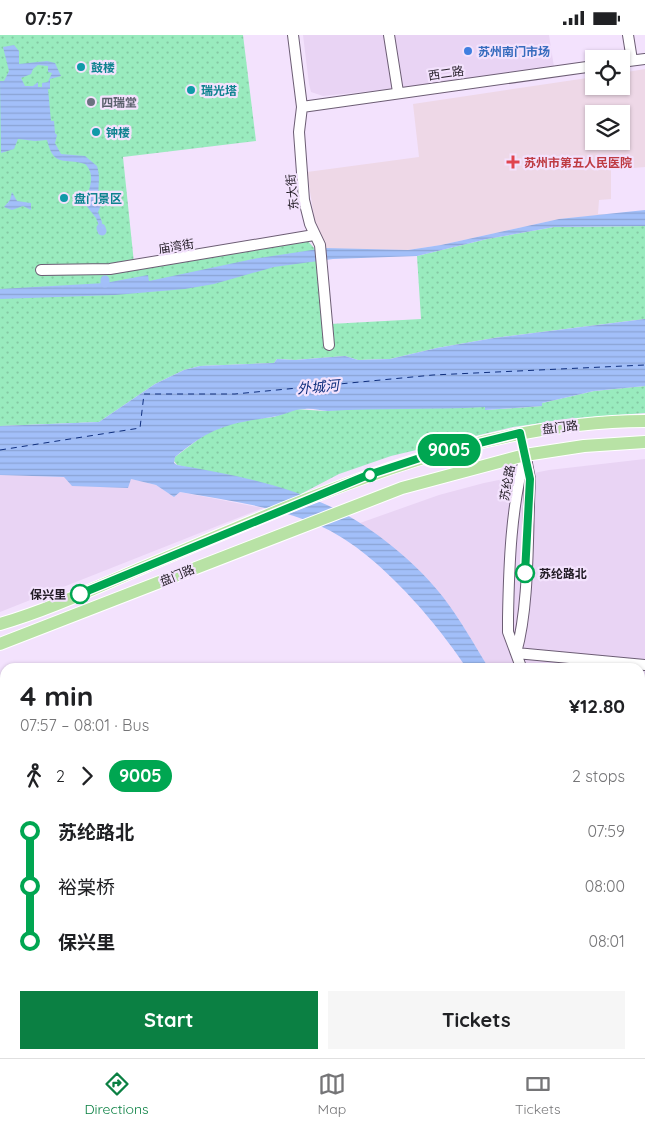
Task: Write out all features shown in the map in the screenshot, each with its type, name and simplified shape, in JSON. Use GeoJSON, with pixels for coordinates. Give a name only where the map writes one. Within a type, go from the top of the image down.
{"type":"FeatureCollection","features":[{"type":"Feature","properties":{"kind":"main road","name":"盘门路"},"geometry":{"type":"LineString","coordinates":[[0,624],[66,600],[322,493],[423,457],[520,433],[570,425],[645,421]]}},
{"type":"Feature","properties":{"kind":"main road"},"geometry":{"type":"LineString","coordinates":[[520,433],[525,455]]}},
{"type":"Feature","properties":{"kind":"main road","name":"盘门路"},"geometry":{"type":"LineString","coordinates":[[0,644],[361,503],[429,479],[525,455],[584,446],[645,442]]}},
{"type":"Feature","properties":{"kind":"street","name":"东大街"},"geometry":{"type":"LineString","coordinates":[[293,35],[302,107],[299,132],[304,200],[314,235],[320,245],[329,345]]}},
{"type":"Feature","properties":{"kind":"street"},"geometry":{"type":"LineString","coordinates":[[390,35],[398,92]]}},
{"type":"Feature","properties":{"kind":"street"},"geometry":{"type":"LineString","coordinates":[[627,50],[628,35]]}},
{"type":"Feature","properties":{"kind":"street"},"geometry":{"type":"LineString","coordinates":[[630,61],[645,59]]}},
{"type":"Feature","properties":{"kind":"street","name":"西二路"},"geometry":{"type":"LineString","coordinates":[[302,107],[585,67]]}},
{"type":"Feature","properties":{"kind":"street","name":"庙湾街"},"geometry":{"type":"LineString","coordinates":[[42,270],[110,269],[314,235]]}},
{"type":"Feature","properties":{"kind":"street","name":"苏纶路"},"geometry":{"type":"LineString","coordinates":[[516,653],[521,635],[530,479],[525,455]]}},
{"type":"Feature","properties":{"kind":"street","name":"苏纶路"},"geometry":{"type":"LineString","coordinates":[[520,663],[508,632],[509,578],[519,480],[525,455]]}},
{"type":"Feature","properties":{"kind":"street"},"geometry":{"type":"LineString","coordinates":[[516,653],[624,663]]}},
{"type":"Feature","properties":{"kind":"shaded area","name":"苏州南门市场"},"geometry":{"type":"Polygon","coordinates":[[[303,35],[549,35],[554,67],[391,89],[323,96],[311,92],[303,35]]]}},
{"type":"Feature","properties":{"kind":"shaded area","name":"苏州市第五人民医院"},"geometry":{"type":"Polygon","coordinates":[[[645,69],[645,167],[611,170],[611,199],[599,200],[598,214],[612,214],[559,219],[441,245],[408,250],[325,248],[317,236],[307,172],[419,157],[413,104],[585,78],[585,95],[630,95],[630,72],[645,69]]]}},
{"type":"Feature","properties":{"kind":"shaded area"},"geometry":{"type":"Polygon","coordinates":[[[645,459],[645,663],[486,663],[458,618],[426,577],[360,523],[439,495],[484,483],[549,470],[645,459]]]}},
{"type":"Feature","properties":{"kind":"shaded area"},"geometry":{"type":"Polygon","coordinates":[[[0,475],[131,479],[156,485],[174,497],[180,492],[263,508],[0,612],[0,475]]]}},
{"type":"Feature","properties":{"kind":"green space","name":"盘门景区"},"geometry":{"type":"Polygon","coordinates":[[[0,35],[243,35],[256,141],[123,157],[134,263],[306,239],[314,248],[330,324],[421,319],[417,256],[487,239],[554,227],[645,226],[645,319],[494,338],[390,359],[358,360],[345,356],[295,360],[277,359],[274,363],[200,366],[184,370],[155,384],[99,422],[0,426],[0,35]]]}},
{"type":"Feature","properties":{"kind":"green space"},"geometry":{"type":"Polygon","coordinates":[[[645,386],[645,413],[578,418],[513,427],[391,456],[339,474],[299,495],[253,482],[177,465],[174,461],[175,457],[204,435],[217,429],[238,421],[274,417],[295,409],[325,411],[358,408],[485,407],[485,410],[542,406],[542,403],[594,391],[645,386]]]}},
{"type":"Feature","properties":{"kind":"water"},"geometry":{"type":"Polygon","coordinates":[[[14,45],[19,51],[19,64],[47,61],[55,63],[61,76],[50,79],[50,89],[48,89],[51,121],[54,121],[55,133],[57,135],[55,143],[61,154],[85,156],[97,166],[101,205],[98,212],[102,222],[101,228],[85,204],[91,178],[89,168],[85,164],[57,158],[53,155],[47,140],[18,139],[14,149],[1,153],[0,81],[4,81],[9,71],[3,47],[14,45]],[[38,65],[31,74],[21,78],[25,86],[33,86],[38,82],[38,87],[42,87],[42,83],[48,82],[52,73],[48,72],[48,66],[38,65]]]}},
{"type":"Feature","properties":{"kind":"water"},"geometry":{"type":"Polygon","coordinates":[[[12,192],[17,201],[31,203],[31,210],[23,206],[12,210],[4,207],[10,200],[12,192]]]}},
{"type":"Feature","properties":{"kind":"water"},"geometry":{"type":"Polygon","coordinates":[[[645,210],[645,226],[554,227],[487,239],[417,256],[333,259],[274,267],[214,284],[185,289],[115,295],[0,299],[0,289],[105,283],[148,275],[149,281],[253,259],[325,248],[408,250],[441,245],[559,219],[645,210]]]}},
{"type":"Feature","properties":{"kind":"water","name":"外城河"},"geometry":{"type":"Polygon","coordinates":[[[645,319],[645,386],[594,391],[542,403],[542,406],[485,410],[485,407],[328,411],[301,409],[220,428],[188,447],[175,457],[174,463],[291,491],[327,505],[359,522],[405,557],[432,584],[455,614],[486,663],[463,663],[420,607],[381,568],[340,537],[304,519],[269,509],[216,498],[180,492],[174,497],[156,485],[131,479],[128,488],[72,486],[64,477],[0,475],[0,426],[99,422],[155,384],[184,370],[200,366],[274,363],[277,359],[295,360],[345,356],[358,360],[390,359],[494,338],[645,319]]]}},
{"type":"Feature","properties":{"kind":"ferry route"},"geometry":{"type":"LineString","coordinates":[[0,450],[140,428],[144,394],[235,394],[433,375],[645,365]]}},
{"type":"Feature","properties":{"kind":"bus line","name":"9005"},"geometry":{"type":"LineString","coordinates":[[80,594],[368,475],[423,457],[520,433],[530,479],[525,573]]}},
{"type":"Feature","properties":{"kind":"place","name":"苏州南门市场"},"geometry":{"type":"Point","coordinates":[468,51]}},
{"type":"Feature","properties":{"kind":"place","name":"鼓楼"},"geometry":{"type":"Point","coordinates":[81,67]}},
{"type":"Feature","properties":{"kind":"place","name":"瑞光塔"},"geometry":{"type":"Point","coordinates":[191,90]}},
{"type":"Feature","properties":{"kind":"place","name":"四瑞堂"},"geometry":{"type":"Point","coordinates":[91,102]}},
{"type":"Feature","properties":{"kind":"place","name":"钟楼"},"geometry":{"type":"Point","coordinates":[96,132]}},
{"type":"Feature","properties":{"kind":"place","name":"苏州市第五人民医院"},"geometry":{"type":"Point","coordinates":[513,162]}},
{"type":"Feature","properties":{"kind":"place","name":"盘门景区"},"geometry":{"type":"Point","coordinates":[64,198]}},
{"type":"Feature","properties":{"kind":"place","name":"苏纶路北"},"geometry":{"type":"Point","coordinates":[525,573]}},
{"type":"Feature","properties":{"kind":"place","name":"保兴里"},"geometry":{"type":"Point","coordinates":[80,594]}}]}
